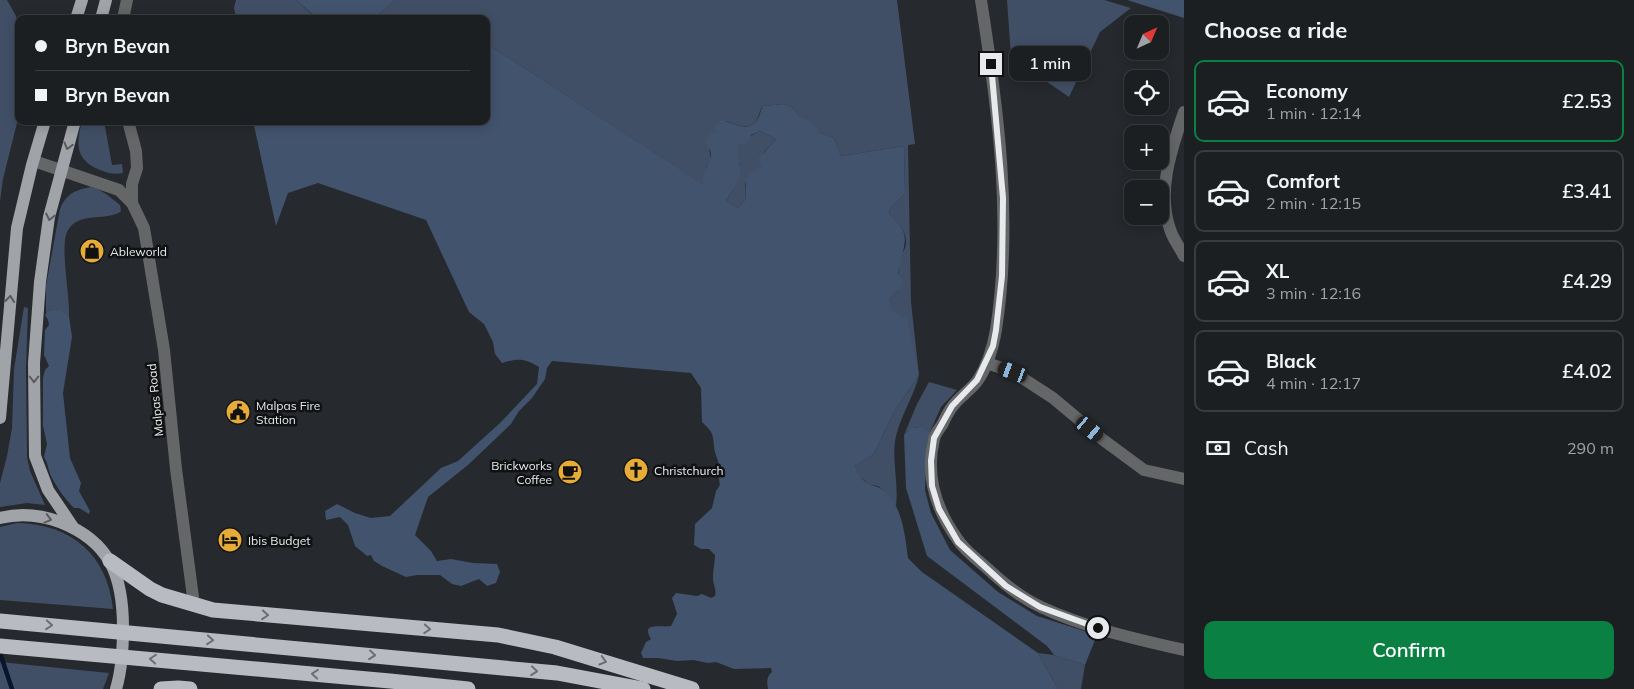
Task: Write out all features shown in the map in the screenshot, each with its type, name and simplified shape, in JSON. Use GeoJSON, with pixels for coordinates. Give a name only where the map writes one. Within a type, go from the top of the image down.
{"type":"FeatureCollection","features":[{"type":"Feature","properties":{"kind":"highway"},"geometry":{"type":"LineString","coordinates":[[110,561],[150,589],[177,600],[213,610],[498,635],[555,647],[692,689]]}},
{"type":"Feature","properties":{"kind":"highway"},"geometry":{"type":"LineString","coordinates":[[0,621],[558,673],[643,689]]}},
{"type":"Feature","properties":{"kind":"highway"},"geometry":{"type":"LineString","coordinates":[[0,646],[390,680],[468,689]]}},
{"type":"Feature","properties":{"kind":"highway"},"geometry":{"type":"LineString","coordinates":[[161,689],[190,689]]}},
{"type":"Feature","properties":{"kind":"main road"},"geometry":{"type":"LineString","coordinates":[[77,15],[82,0]]}},
{"type":"Feature","properties":{"kind":"main road"},"geometry":{"type":"LineString","coordinates":[[103,15],[106,0]]}},
{"type":"Feature","properties":{"kind":"main road"},"geometry":{"type":"LineString","coordinates":[[0,418],[17,228],[44,125]]}},
{"type":"Feature","properties":{"kind":"main road"},"geometry":{"type":"LineString","coordinates":[[72,527],[48,490],[35,456],[34,363],[40,282],[50,217],[74,125]]}},
{"type":"Feature","properties":{"kind":"main road"},"geometry":{"type":"LineString","coordinates":[[0,518],[34,515],[72,527],[91,540],[110,561],[117,575],[123,609],[123,653],[116,689]]}},
{"type":"Feature","properties":{"kind":"street"},"geometry":{"type":"LineString","coordinates":[[124,15],[127,0]]}},
{"type":"Feature","properties":{"kind":"street"},"geometry":{"type":"LineString","coordinates":[[981,0],[991,64],[1003,198],[1002,276],[994,338],[987,363],[977,380],[952,406],[934,438],[931,461],[932,486],[939,509],[958,542],[1006,586],[1040,607],[1098,628],[1184,650]]}},
{"type":"Feature","properties":{"kind":"street"},"geometry":{"type":"LineString","coordinates":[[1184,112],[1170,153],[1165,203],[1171,232],[1184,256]]}},
{"type":"Feature","properties":{"kind":"street","name":"Malpas Road"},"geometry":{"type":"LineString","coordinates":[[129,125],[136,151],[137,168],[132,184],[132,203]]}},
{"type":"Feature","properties":{"kind":"street","name":"Malpas Road"},"geometry":{"type":"LineString","coordinates":[[34,160],[119,190],[132,203],[144,228],[160,322],[176,469],[193,597]]}},
{"type":"Feature","properties":{"kind":"street"},"geometry":{"type":"LineString","coordinates":[[987,363],[1013,372],[1053,398],[1102,439],[1144,470],[1184,479]]}},
{"type":"Feature","properties":{"kind":"shaded area"},"geometry":{"type":"Polygon","coordinates":[[[0,0],[7,0],[15,15],[16,125],[3,179],[0,201],[0,0]]]}},
{"type":"Feature","properties":{"kind":"shaded area"},"geometry":{"type":"Polygon","coordinates":[[[236,0],[296,0],[313,15],[235,15],[234,8],[236,0]]]}},
{"type":"Feature","properties":{"kind":"shaded area"},"geometry":{"type":"Polygon","coordinates":[[[296,0],[395,0],[378,15],[313,15],[296,0]]]}},
{"type":"Feature","properties":{"kind":"shaded area"},"geometry":{"type":"Polygon","coordinates":[[[395,0],[897,0],[915,144],[908,145],[911,302],[919,375],[895,313],[889,306],[889,300],[898,290],[899,263],[906,243],[902,229],[889,214],[890,209],[905,193],[904,146],[841,156],[834,138],[821,133],[800,117],[792,107],[784,104],[763,106],[752,125],[744,126],[726,121],[709,147],[711,160],[706,167],[705,186],[490,46],[490,15],[378,15],[395,0]]]}},
{"type":"Feature","properties":{"kind":"shaded area"},"geometry":{"type":"Polygon","coordinates":[[[1007,0],[1104,0],[1131,8],[1100,32],[1069,97],[1011,57],[1007,0]]]}},
{"type":"Feature","properties":{"kind":"shaded area"},"geometry":{"type":"Polygon","coordinates":[[[1127,0],[1184,0],[1184,18],[1127,0]]]}},
{"type":"Feature","properties":{"kind":"shaded area"},"geometry":{"type":"Polygon","coordinates":[[[490,46],[704,185],[704,172],[711,157],[705,142],[712,132],[717,134],[714,127],[721,120],[739,126],[748,126],[756,121],[763,106],[784,104],[792,107],[800,117],[808,120],[821,133],[834,138],[841,156],[904,146],[905,193],[890,209],[889,214],[902,228],[904,235],[904,248],[898,274],[903,280],[898,290],[889,300],[889,304],[892,310],[907,319],[919,375],[895,410],[874,454],[855,466],[864,480],[870,485],[880,488],[893,501],[901,519],[908,558],[922,572],[1038,653],[1058,689],[768,689],[767,680],[772,672],[771,668],[734,669],[716,662],[643,658],[641,653],[646,642],[651,639],[648,630],[654,626],[671,626],[677,614],[672,598],[676,593],[697,596],[702,594],[711,598],[715,596],[713,579],[715,555],[709,549],[701,549],[694,545],[695,524],[712,508],[716,491],[720,485],[719,465],[712,435],[702,422],[701,388],[691,373],[552,361],[547,368],[545,379],[511,424],[468,465],[428,497],[415,535],[431,551],[437,561],[451,559],[473,563],[497,564],[500,572],[496,583],[487,586],[479,579],[461,586],[452,584],[440,575],[406,577],[382,566],[374,561],[371,555],[367,556],[355,546],[348,525],[340,517],[326,520],[325,511],[337,504],[371,518],[390,516],[441,468],[458,461],[500,423],[537,384],[539,367],[521,360],[502,363],[495,354],[493,342],[484,324],[469,312],[426,220],[318,183],[288,193],[276,226],[254,125],[490,125],[490,46]],[[760,131],[751,135],[748,143],[740,145],[739,148],[740,175],[726,200],[738,208],[746,199],[747,179],[762,166],[758,159],[776,139],[760,131]]]}},
{"type":"Feature","properties":{"kind":"shaded area"},"geometry":{"type":"Polygon","coordinates":[[[81,125],[105,125],[112,165],[122,164],[123,173],[114,174],[92,166],[86,161],[79,150],[81,125]]]}},
{"type":"Feature","properties":{"kind":"shaded area"},"geometry":{"type":"Polygon","coordinates":[[[760,131],[776,139],[763,153],[762,166],[745,184],[746,199],[738,208],[726,200],[734,189],[739,176],[738,148],[743,142],[760,131]]]}},
{"type":"Feature","properties":{"kind":"shaded area"},"geometry":{"type":"Polygon","coordinates":[[[91,187],[103,192],[120,205],[121,211],[114,215],[81,220],[70,227],[65,239],[64,249],[69,316],[55,309],[49,310],[46,314],[46,286],[60,209],[72,193],[91,187]]]}},
{"type":"Feature","properties":{"kind":"shaded area"},"geometry":{"type":"Polygon","coordinates":[[[24,307],[28,308],[26,368],[27,457],[30,471],[45,505],[27,503],[0,507],[0,483],[12,428],[14,369],[24,307]]]}},
{"type":"Feature","properties":{"kind":"shaded area"},"geometry":{"type":"Polygon","coordinates":[[[49,310],[61,310],[69,316],[72,337],[63,393],[70,458],[81,483],[79,491],[90,511],[89,514],[79,508],[74,508],[64,497],[51,476],[44,457],[47,444],[43,426],[43,378],[45,370],[49,366],[44,355],[45,330],[49,325],[45,315],[49,310]]]}},
{"type":"Feature","properties":{"kind":"shaded area"},"geometry":{"type":"Polygon","coordinates":[[[919,375],[896,436],[894,453],[897,489],[896,506],[878,486],[870,485],[859,476],[855,466],[874,454],[895,410],[919,375]]]}},
{"type":"Feature","properties":{"kind":"shaded area"},"geometry":{"type":"Polygon","coordinates":[[[929,382],[957,390],[941,407],[930,432],[913,428],[904,435],[917,404],[929,382]]]}},
{"type":"Feature","properties":{"kind":"shaded area"},"geometry":{"type":"Polygon","coordinates":[[[921,427],[930,432],[927,443],[925,490],[931,513],[950,550],[998,592],[1037,616],[1097,635],[1085,665],[1054,655],[1047,646],[927,556],[906,488],[904,435],[911,428],[921,427]]]}},
{"type":"Feature","properties":{"kind":"shaded area"},"geometry":{"type":"Polygon","coordinates":[[[17,523],[54,529],[70,536],[83,546],[94,558],[103,573],[113,609],[0,600],[0,527],[17,523]]]}},
{"type":"Feature","properties":{"kind":"shaded area"},"geometry":{"type":"Polygon","coordinates":[[[1038,653],[1054,655],[1085,665],[1081,689],[1058,689],[1038,653]]]}},
{"type":"Feature","properties":{"kind":"shaded area"},"geometry":{"type":"Polygon","coordinates":[[[0,662],[109,673],[103,689],[0,689],[0,662]]]}},
{"type":"Feature","properties":{"kind":"waterway"},"geometry":{"type":"LineString","coordinates":[[0,653],[12,689]]}},
{"type":"Feature","properties":{"kind":"place","name":"Ableworld"},"geometry":{"type":"Point","coordinates":[92,251]}},
{"type":"Feature","properties":{"kind":"place","name":"Malpas Fire Station"},"geometry":{"type":"Point","coordinates":[238,412]}},
{"type":"Feature","properties":{"kind":"place","name":"Christchurch"},"geometry":{"type":"Point","coordinates":[636,470]}},
{"type":"Feature","properties":{"kind":"place","name":"Brickworks Coffee"},"geometry":{"type":"Point","coordinates":[570,472]}},
{"type":"Feature","properties":{"kind":"place","name":"Ibis Budget"},"geometry":{"type":"Point","coordinates":[230,540]}},
{"type":"Feature","properties":{"kind":"route"},"geometry":{"type":"LineString","coordinates":[[991,64],[999,137],[1004,244],[996,330],[987,363],[977,380],[952,406],[934,438],[931,461],[932,486],[939,509],[958,542],[1006,586],[1040,607],[1098,628]]}}]}
